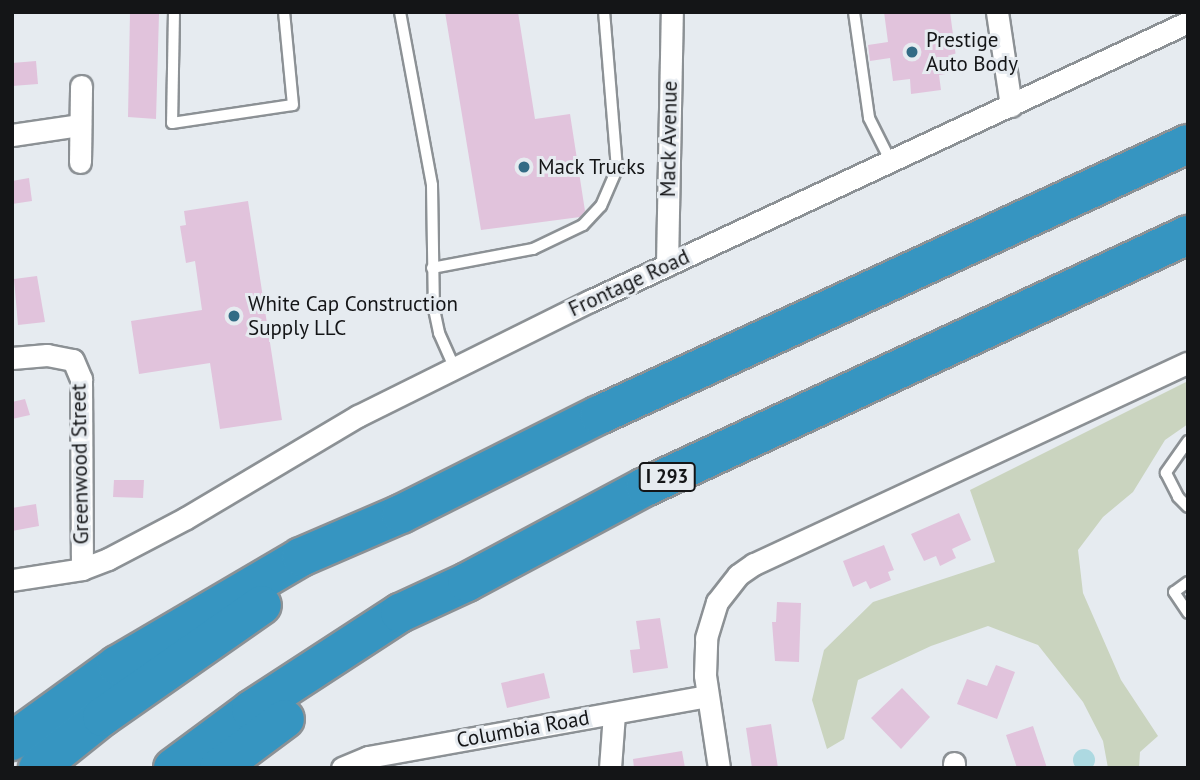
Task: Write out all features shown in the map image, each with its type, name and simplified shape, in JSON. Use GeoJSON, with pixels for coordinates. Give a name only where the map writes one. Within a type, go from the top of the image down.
{"type":"FeatureCollection","features":[{"type":"Feature","properties":{"kind":"highway"},"geometry":{"type":"LineString","coordinates":[[12,741],[117,665],[301,557],[401,514],[599,415],[1188,144]]}},
{"type":"Feature","properties":{"kind":"highway","name":"I 293"},"geometry":{"type":"LineString","coordinates":[[173,768],[251,710],[389,620],[467,582],[645,487],[1188,235]]}},
{"type":"Feature","properties":{"kind":"highway"},"geometry":{"type":"LineString","coordinates":[[38,768],[194,651],[401,514]]}},
{"type":"Feature","properties":{"kind":"highway"},"geometry":{"type":"LineString","coordinates":[[219,768],[467,582]]}},
{"type":"Feature","properties":{"kind":"street","name":"Mack Avenue"},"geometry":{"type":"LineString","coordinates":[[667,265],[672,12]]}},
{"type":"Feature","properties":{"kind":"street"},"geometry":{"type":"LineString","coordinates":[[997,12],[1011,106]]}},
{"type":"Feature","properties":{"kind":"street","name":"Frontage Road"},"geometry":{"type":"LineString","coordinates":[[12,580],[82,569],[108,559],[186,518],[312,442],[455,369],[667,265],[1188,22]]}},
{"type":"Feature","properties":{"kind":"street"},"geometry":{"type":"LineString","coordinates":[[80,162],[81,86]]}},
{"type":"Feature","properties":{"kind":"street"},"geometry":{"type":"LineString","coordinates":[[12,135],[80,125]]}},
{"type":"Feature","properties":{"kind":"street","name":"Greenwood Street"},"geometry":{"type":"LineString","coordinates":[[12,358],[47,355],[73,360],[82,380],[82,569]]}},
{"type":"Feature","properties":{"kind":"street"},"geometry":{"type":"LineString","coordinates":[[719,768],[707,696],[705,656],[711,616],[728,584],[754,564],[1188,363]]}},
{"type":"Feature","properties":{"kind":"street","name":"Columbia Road"},"geometry":{"type":"LineString","coordinates":[[342,768],[368,757],[707,696]]}},
{"type":"Feature","properties":{"kind":"street"},"geometry":{"type":"LineString","coordinates":[[610,768],[614,713]]}},
{"type":"Feature","properties":{"kind":"lane"},"geometry":{"type":"LineString","coordinates":[[174,12],[172,123],[293,105],[284,12]]}},
{"type":"Feature","properties":{"kind":"lane"},"geometry":{"type":"LineString","coordinates":[[400,12],[428,150],[432,185],[432,268],[436,322],[455,369]]}},
{"type":"Feature","properties":{"kind":"lane"},"geometry":{"type":"LineString","coordinates":[[432,268],[533,249],[583,225],[601,206],[617,169],[604,12]]}},
{"type":"Feature","properties":{"kind":"lane"},"geometry":{"type":"LineString","coordinates":[[854,12],[869,118],[891,162]]}},
{"type":"Feature","properties":{"kind":"lane"},"geometry":{"type":"LineString","coordinates":[[1188,440],[1166,472],[1178,497],[1188,507]]}},
{"type":"Feature","properties":{"kind":"lane"},"geometry":{"type":"LineString","coordinates":[[1188,582],[1174,592],[1188,613]]}},
{"type":"Feature","properties":{"kind":"green space"},"geometry":{"type":"Polygon","coordinates":[[[1188,381],[1188,424],[1165,440],[1133,492],[1103,517],[1078,550],[1083,593],[1121,680],[1158,736],[1140,752],[1139,768],[1108,768],[1103,741],[1083,702],[1038,645],[988,626],[931,646],[858,680],[844,739],[827,749],[812,700],[824,650],[873,602],[995,562],[970,490],[1188,381]]]}},
{"type":"Feature","properties":{"kind":"water"},"geometry":{"type":"Polygon","coordinates":[[[1084,749],[1092,752],[1095,760],[1092,768],[1084,771],[1076,768],[1073,760],[1076,752],[1084,749]]]}},
{"type":"Feature","properties":{"kind":"building"},"geometry":{"type":"Polygon","coordinates":[[[130,12],[159,14],[156,119],[128,117],[130,12]]]}},
{"type":"Feature","properties":{"kind":"building","name":"Mack Trucks"},"geometry":{"type":"Polygon","coordinates":[[[445,12],[518,12],[535,119],[570,114],[585,211],[580,217],[481,230],[445,12]]]}},
{"type":"Feature","properties":{"kind":"building","name":"Prestige Auto Body"},"geometry":{"type":"Polygon","coordinates":[[[884,12],[950,12],[958,72],[939,75],[941,90],[911,94],[910,79],[893,81],[890,58],[870,61],[868,45],[888,42],[884,12]]]}},
{"type":"Feature","properties":{"kind":"building"},"geometry":{"type":"Polygon","coordinates":[[[36,61],[38,84],[12,86],[12,63],[36,61]]]}},
{"type":"Feature","properties":{"kind":"building"},"geometry":{"type":"Polygon","coordinates":[[[29,178],[32,201],[12,204],[12,181],[29,178]]]}},
{"type":"Feature","properties":{"kind":"building","name":"White Cap Construction Supply LLC"},"geometry":{"type":"Polygon","coordinates":[[[248,201],[282,420],[220,429],[210,363],[139,374],[131,321],[202,310],[195,261],[186,263],[180,226],[186,225],[184,211],[248,201]]]}},
{"type":"Feature","properties":{"kind":"building"},"geometry":{"type":"Polygon","coordinates":[[[37,276],[45,322],[18,325],[14,279],[37,276]]]}},
{"type":"Feature","properties":{"kind":"building"},"geometry":{"type":"Polygon","coordinates":[[[25,399],[30,415],[12,419],[12,402],[25,399]]]}},
{"type":"Feature","properties":{"kind":"building"},"geometry":{"type":"Polygon","coordinates":[[[114,480],[144,480],[143,498],[113,497],[114,480]]]}},
{"type":"Feature","properties":{"kind":"building"},"geometry":{"type":"Polygon","coordinates":[[[36,504],[39,526],[12,531],[12,508],[36,504]]]}},
{"type":"Feature","properties":{"kind":"building"},"geometry":{"type":"Polygon","coordinates":[[[959,513],[971,540],[952,549],[956,558],[940,566],[936,556],[924,561],[911,534],[959,513]]]}},
{"type":"Feature","properties":{"kind":"building"},"geometry":{"type":"Polygon","coordinates":[[[884,545],[894,570],[888,572],[891,580],[870,589],[866,581],[853,587],[843,561],[884,545]]]}},
{"type":"Feature","properties":{"kind":"building"},"geometry":{"type":"Polygon","coordinates":[[[777,602],[801,603],[799,662],[775,661],[772,622],[776,622],[777,602]]]}},
{"type":"Feature","properties":{"kind":"building"},"geometry":{"type":"Polygon","coordinates":[[[660,618],[668,668],[633,673],[630,650],[640,649],[636,621],[660,618]]]}},
{"type":"Feature","properties":{"kind":"building"},"geometry":{"type":"Polygon","coordinates":[[[996,665],[1015,672],[997,719],[957,704],[967,679],[987,686],[996,665]]]}},
{"type":"Feature","properties":{"kind":"building"},"geometry":{"type":"Polygon","coordinates":[[[544,673],[550,698],[507,708],[501,683],[544,673]]]}},
{"type":"Feature","properties":{"kind":"building"},"geometry":{"type":"Polygon","coordinates":[[[902,688],[930,717],[901,749],[871,718],[902,688]]]}},
{"type":"Feature","properties":{"kind":"building"},"geometry":{"type":"Polygon","coordinates":[[[771,724],[778,768],[752,768],[746,728],[771,724]]]}},
{"type":"Feature","properties":{"kind":"building"},"geometry":{"type":"Polygon","coordinates":[[[1033,726],[1047,768],[1017,768],[1006,735],[1033,726]]]}},
{"type":"Feature","properties":{"kind":"building"},"geometry":{"type":"Polygon","coordinates":[[[682,751],[685,768],[634,768],[633,759],[682,751]]]}},
{"type":"Feature","properties":{"kind":"place","name":"Prestige Auto Body"},"geometry":{"type":"Point","coordinates":[912,52]}},
{"type":"Feature","properties":{"kind":"place","name":"Mack Trucks"},"geometry":{"type":"Point","coordinates":[524,167]}},
{"type":"Feature","properties":{"kind":"place","name":"White Cap Construction Supply LLC"},"geometry":{"type":"Point","coordinates":[234,316]}}]}
